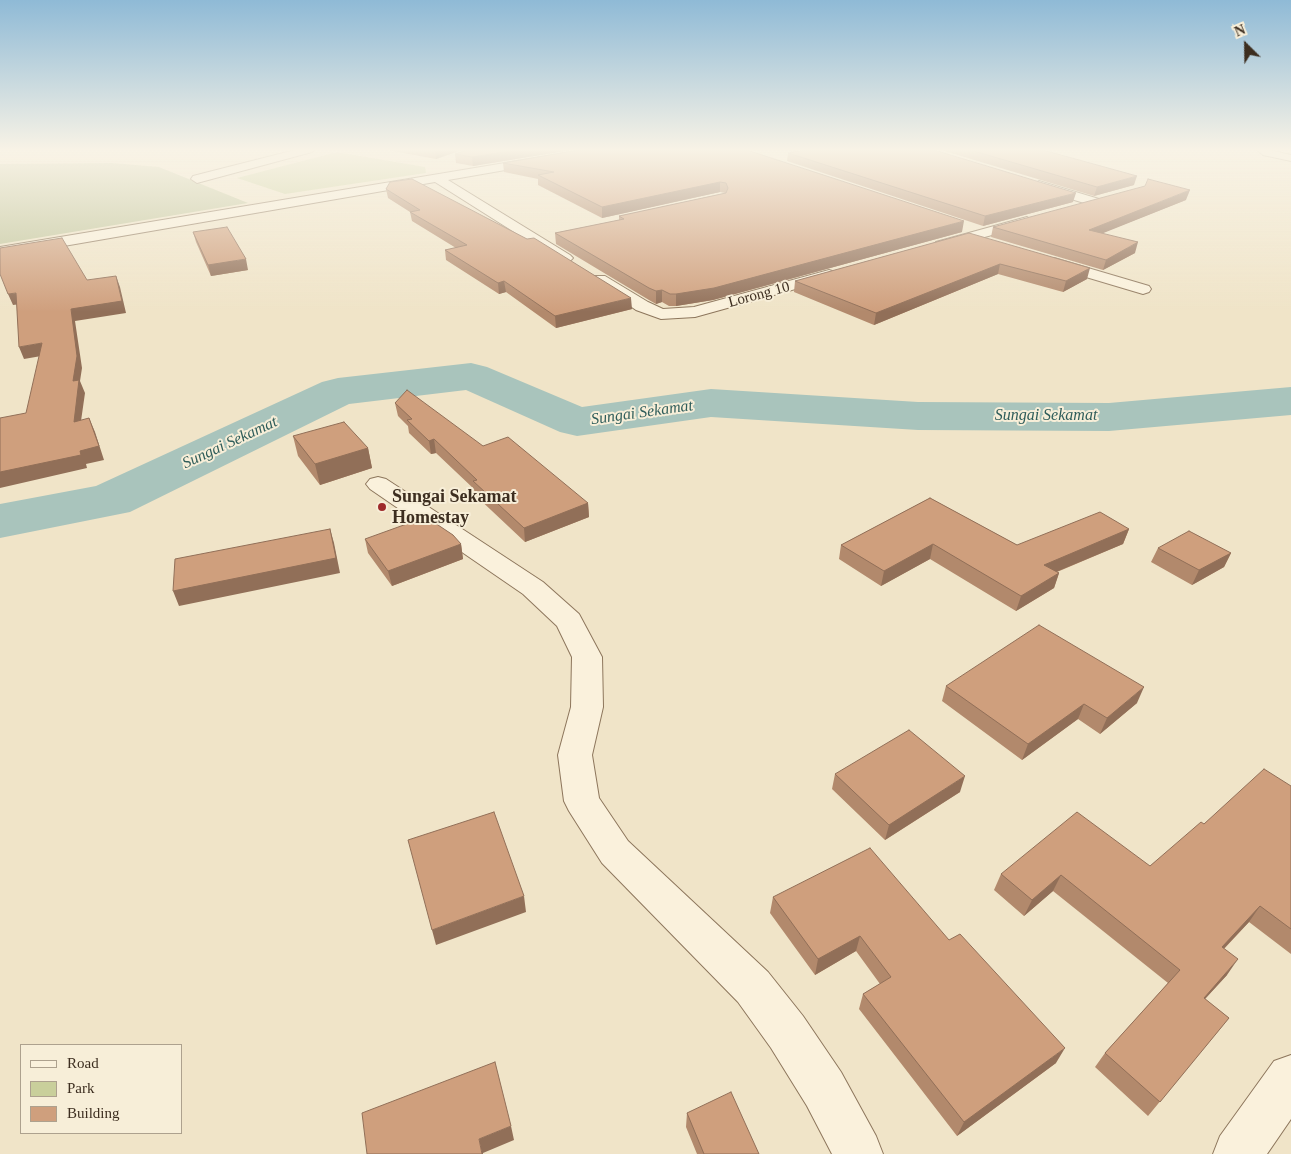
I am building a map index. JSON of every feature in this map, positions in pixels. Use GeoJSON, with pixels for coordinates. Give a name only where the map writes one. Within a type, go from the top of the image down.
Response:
{"type":"FeatureCollection","features":[{"type":"Feature","properties":{"kind":"street"},"geometry":{"type":"LineString","coordinates":[[0,252],[268,204]]}},
{"type":"Feature","properties":{"kind":"street","name":"Lorong 10"},"geometry":{"type":"LineString","coordinates":[[484,204],[536,240],[642,306],[661,314],[695,312],[846,271]]}},
{"type":"Feature","properties":{"kind":"street"},"geometry":{"type":"LineString","coordinates":[[1066,210],[1088,204]]}},
{"type":"Feature","properties":{"kind":"street"},"geometry":{"type":"LineString","coordinates":[[931,247],[972,232],[1038,218]]}},
{"type":"Feature","properties":{"kind":"street"},"geometry":{"type":"LineString","coordinates":[[972,232],[996,245]]}},
{"type":"Feature","properties":{"kind":"street"},"geometry":{"type":"LineString","coordinates":[[536,240],[555,235]]}},
{"type":"Feature","properties":{"kind":"street"},"geometry":{"type":"LineString","coordinates":[[1042,259],[1143,289]]}},
{"type":"Feature","properties":{"kind":"street"},"geometry":{"type":"LineString","coordinates":[[378,484],[533,588],[569,621],[587,656],[587,707],[575,755],[582,801],[615,852],[753,987],[787,1032],[824,1089],[858,1154]]}},
{"type":"Feature","properties":{"kind":"street"},"geometry":{"type":"LineString","coordinates":[[1238,1154],[1291,1078]]}},
{"type":"Feature","properties":{"kind":"green space"},"geometry":{"type":"Polygon","coordinates":[[[0,204],[243,204],[0,244],[0,204]]]}},
{"type":"Feature","properties":{"kind":"building"},"geometry":{"type":"Polygon","coordinates":[[[410,204],[460,204],[527,239],[534,238],[631,298],[555,316],[504,281],[498,283],[445,250],[467,245],[410,212],[420,210],[410,204]]]}},
{"type":"Feature","properties":{"kind":"building"},"geometry":{"type":"Polygon","coordinates":[[[596,204],[617,204],[602,207],[596,204]]]}},
{"type":"Feature","properties":{"kind":"building"},"geometry":{"type":"Polygon","coordinates":[[[676,204],[912,204],[964,221],[714,288],[670,294],[662,290],[656,291],[649,288],[555,233],[624,219],[619,216],[676,204]]]}},
{"type":"Feature","properties":{"kind":"building"},"geometry":{"type":"Polygon","coordinates":[[[947,204],[1033,204],[985,216],[947,204]]]}},
{"type":"Feature","properties":{"kind":"building"},"geometry":{"type":"Polygon","coordinates":[[[1079,204],[1155,204],[1089,230],[1138,242],[1106,260],[993,227],[1079,204]]]}},
{"type":"Feature","properties":{"kind":"building"},"geometry":{"type":"Polygon","coordinates":[[[227,227],[246,259],[208,265],[193,232],[227,227]]]}},
{"type":"Feature","properties":{"kind":"building"},"geometry":{"type":"Polygon","coordinates":[[[969,233],[1090,268],[1066,281],[1000,264],[876,313],[795,281],[969,233]]]}},
{"type":"Feature","properties":{"kind":"building"},"geometry":{"type":"Polygon","coordinates":[[[62,238],[87,280],[116,276],[122,301],[71,309],[77,356],[73,381],[79,380],[74,422],[89,418],[99,446],[80,451],[81,455],[0,472],[0,418],[26,413],[42,343],[19,347],[16,293],[8,294],[0,274],[0,248],[62,238]]]}},
{"type":"Feature","properties":{"kind":"building"},"geometry":{"type":"Polygon","coordinates":[[[407,390],[483,446],[508,437],[588,503],[524,528],[473,481],[477,480],[434,439],[429,441],[407,420],[412,419],[395,403],[407,390]]]}},
{"type":"Feature","properties":{"kind":"building"},"geometry":{"type":"Polygon","coordinates":[[[344,422],[368,448],[315,464],[293,436],[344,422]]]}},
{"type":"Feature","properties":{"kind":"building"},"geometry":{"type":"Polygon","coordinates":[[[930,498],[1017,545],[1100,512],[1129,529],[1044,565],[1059,573],[1021,596],[933,544],[884,571],[841,545],[930,498]]]}},
{"type":"Feature","properties":{"kind":"building"},"geometry":{"type":"Polygon","coordinates":[[[426,517],[453,535],[461,544],[388,571],[365,539],[426,517]]]}},
{"type":"Feature","properties":{"kind":"building"},"geometry":{"type":"Polygon","coordinates":[[[330,529],[336,558],[173,591],[175,559],[330,529]]]}},
{"type":"Feature","properties":{"kind":"building"},"geometry":{"type":"Polygon","coordinates":[[[1189,531],[1231,553],[1199,570],[1158,548],[1189,531]]]}},
{"type":"Feature","properties":{"kind":"building"},"geometry":{"type":"Polygon","coordinates":[[[1039,625],[1144,687],[1107,718],[1084,704],[1028,744],[946,686],[1039,625]]]}},
{"type":"Feature","properties":{"kind":"building"},"geometry":{"type":"Polygon","coordinates":[[[909,730],[965,776],[889,825],[835,774],[909,730]]]}},
{"type":"Feature","properties":{"kind":"building"},"geometry":{"type":"Polygon","coordinates":[[[1264,769],[1291,786],[1291,929],[1260,906],[1222,947],[1238,959],[1204,998],[1229,1018],[1160,1102],[1105,1053],[1180,970],[1061,875],[1032,900],[1001,874],[1077,812],[1150,866],[1201,822],[1204,824],[1264,769]]]}},
{"type":"Feature","properties":{"kind":"building"},"geometry":{"type":"Polygon","coordinates":[[[494,812],[524,896],[432,930],[408,840],[494,812]]]}},
{"type":"Feature","properties":{"kind":"building"},"geometry":{"type":"Polygon","coordinates":[[[870,848],[949,940],[960,934],[1065,1048],[964,1122],[863,994],[891,977],[860,936],[818,959],[773,897],[870,848]]]}},
{"type":"Feature","properties":{"kind":"building"},"geometry":{"type":"Polygon","coordinates":[[[495,1062],[511,1126],[479,1139],[482,1154],[367,1154],[362,1113],[495,1062]]]}},
{"type":"Feature","properties":{"kind":"building"},"geometry":{"type":"Polygon","coordinates":[[[731,1092],[759,1154],[704,1154],[687,1113],[731,1092]]]}},
{"type":"Feature","properties":{"kind":"waterway","name":"Sungai Sekamat"},"geometry":{"type":"LineString","coordinates":[[0,521],[111,500],[338,392],[471,376],[577,422],[711,403],[918,416],[1109,417],[1291,401]]}},
{"type":"Feature","properties":{"kind":"place","name":"Sungai Sekamat Homestay"},"geometry":{"type":"Point","coordinates":[382,507]}}]}
